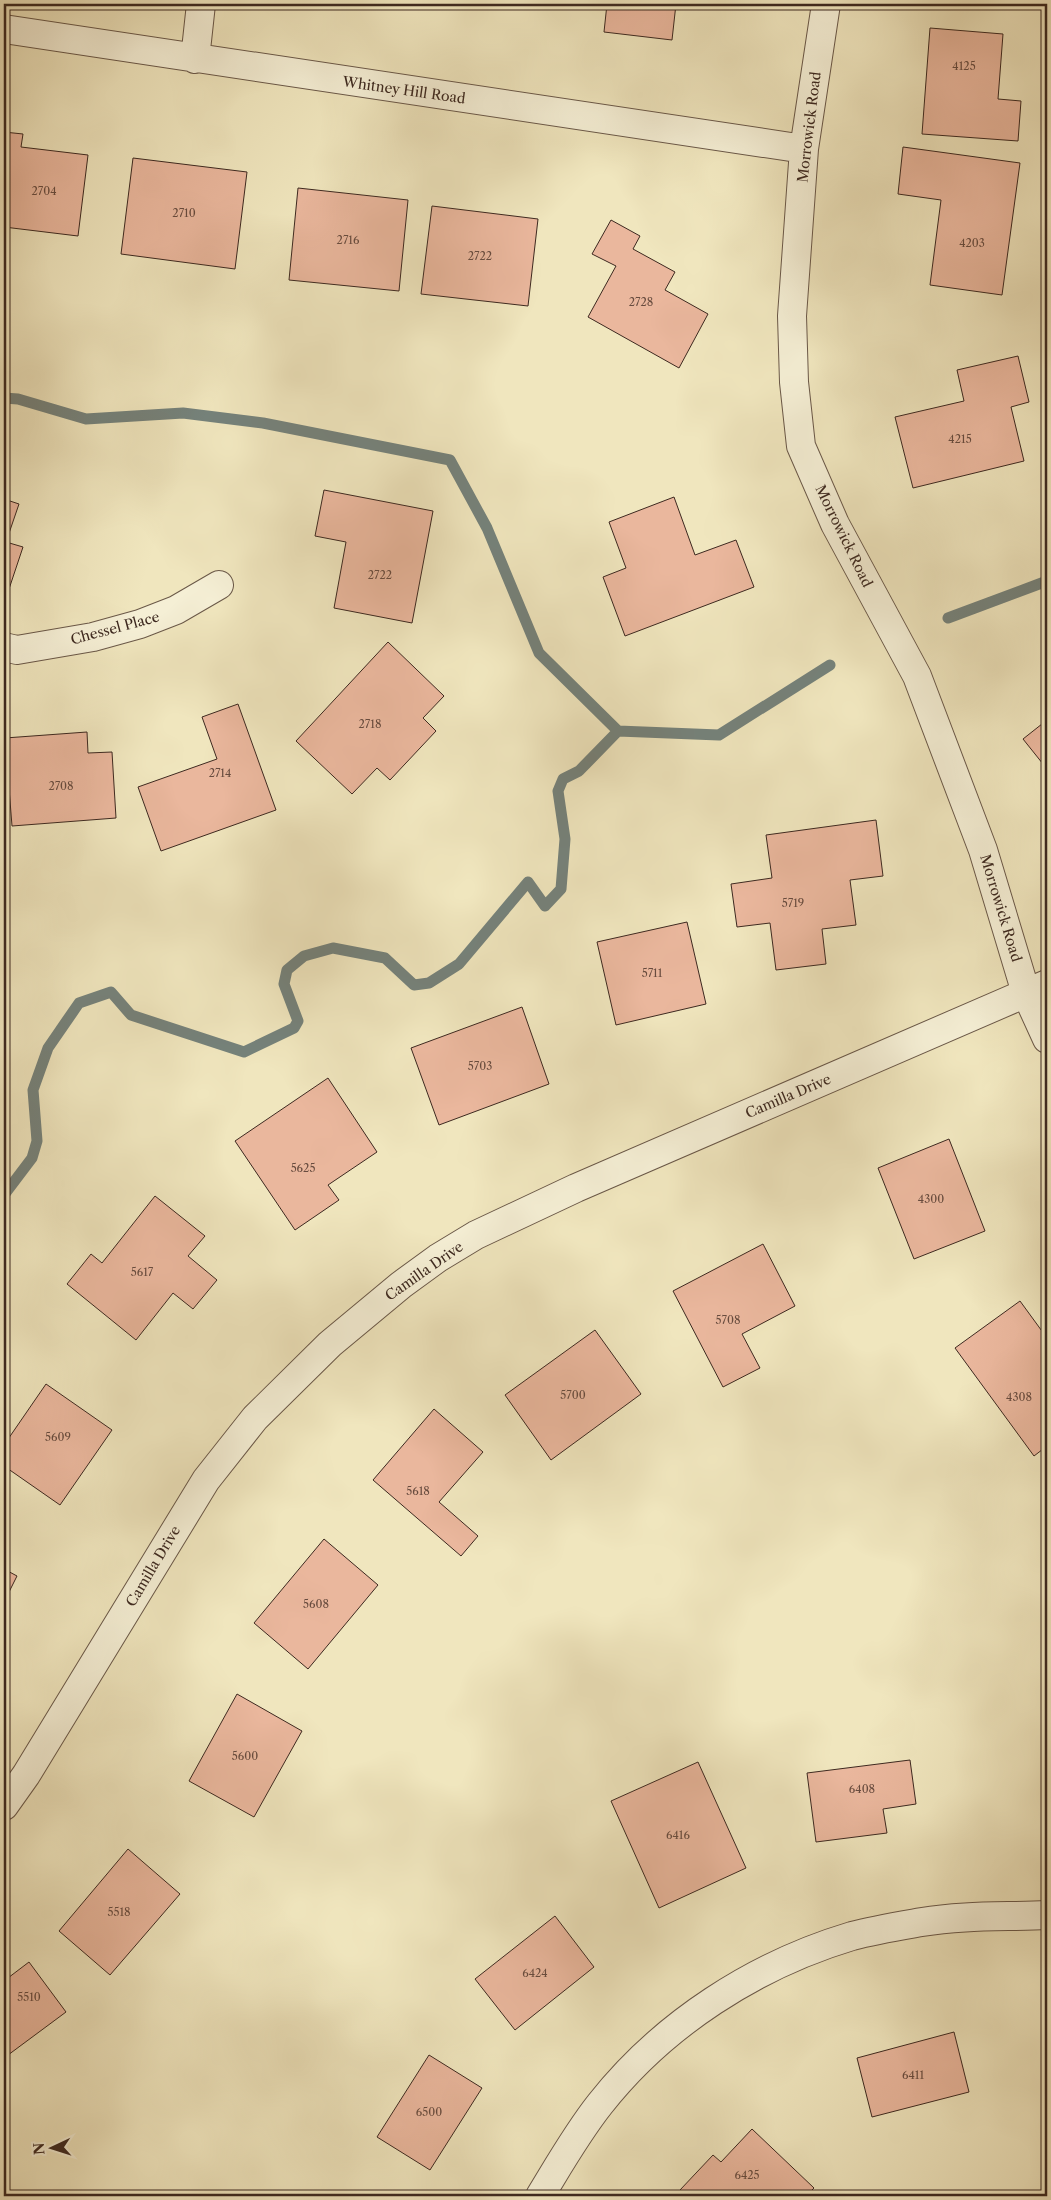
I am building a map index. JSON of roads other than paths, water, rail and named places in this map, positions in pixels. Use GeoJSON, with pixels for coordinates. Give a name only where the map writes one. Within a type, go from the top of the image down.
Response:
{"type":"FeatureCollection","features":[{"type":"Feature","properties":{"kind":"street"},"geometry":{"type":"LineString","coordinates":[[195,59],[201,4]]}},
{"type":"Feature","properties":{"kind":"street","name":"Morrowick Road"},"geometry":{"type":"LineString","coordinates":[[826,4],[804,149],[792,316],[794,382],[801,446],[836,524],[917,676],[1037,989],[1047,1039]]}},
{"type":"Feature","properties":{"kind":"street","name":"Whitney Hill Road"},"geometry":{"type":"LineString","coordinates":[[4,29],[804,149]]}},
{"type":"Feature","properties":{"kind":"street","name":"Chessel Place"},"geometry":{"type":"LineString","coordinates":[[4,648],[17,650],[93,637],[140,624],[176,610],[219,585]]}},
{"type":"Feature","properties":{"kind":"street","name":"Camilla Drive"},"geometry":{"type":"LineString","coordinates":[[4,1806],[26,1775],[206,1480],[256,1418],[330,1344],[401,1285],[438,1258],[476,1235],[576,1188],[1037,989]]}},
{"type":"Feature","properties":{"kind":"street"},"geometry":{"type":"LineString","coordinates":[[540,2196],[601,2102],[652,2048],[681,2024],[743,1982],[783,1961],[852,1936],[924,1922],[1047,1916]]}},
{"type":"Feature","properties":{"kind":"waterway"},"geometry":{"type":"LineString","coordinates":[[4,398],[18,399],[86,419],[183,413],[263,423],[450,460],[487,528],[539,653],[618,731],[719,735],[830,665]]}},
{"type":"Feature","properties":{"kind":"waterway"},"geometry":{"type":"LineString","coordinates":[[948,618],[1047,581]]}},
{"type":"Feature","properties":{"kind":"waterway"},"geometry":{"type":"LineString","coordinates":[[4,1195],[32,1158],[37,1141],[33,1090],[48,1048],[79,1003],[111,992],[131,1015],[244,1052],[294,1028],[298,1021],[284,984],[287,970],[304,956],[333,948],[385,958],[414,985],[429,983],[459,964],[528,882],[545,906],[561,889],[565,839],[558,791],[563,779],[579,771],[618,731]]}}]}
